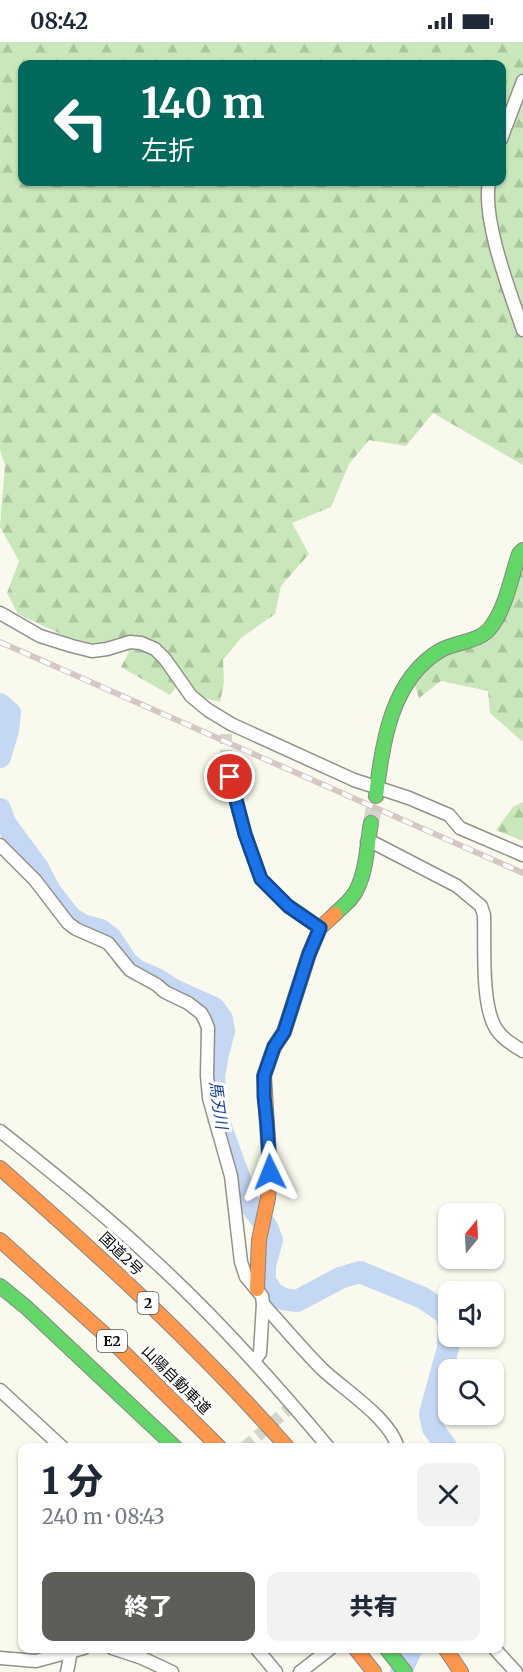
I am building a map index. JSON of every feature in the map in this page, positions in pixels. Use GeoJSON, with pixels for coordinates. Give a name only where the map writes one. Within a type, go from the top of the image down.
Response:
{"type":"FeatureCollection","features":[{"type":"Feature","properties":{"kind":"main road"},"geometry":{"type":"LineString","coordinates":[[376,792],[388,722],[400,694],[428,659],[443,649],[478,637],[490,629],[502,604],[519,554],[523,550]]}},
{"type":"Feature","properties":{"kind":"main road"},"geometry":{"type":"LineString","coordinates":[[257,1289],[259,1240],[268,1198],[270,1172],[264,1076],[274,1047],[284,1032],[309,954],[320,928],[349,901],[357,890],[362,876],[371,823]]}},
{"type":"Feature","properties":{"kind":"main road","name":"国道2号"},"geometry":{"type":"LineString","coordinates":[[0,1167],[116,1271],[243,1396],[284,1443]]}},
{"type":"Feature","properties":{"kind":"main road","name":"山陽自動車道"},"geometry":{"type":"LineString","coordinates":[[0,1240],[44,1277],[153,1379],[215,1443]]}},
{"type":"Feature","properties":{"kind":"main road","name":"E2"},"geometry":{"type":"LineString","coordinates":[[0,1286],[51,1330],[171,1443]]}},
{"type":"Feature","properties":{"kind":"main road"},"geometry":{"type":"LineString","coordinates":[[359,1653],[374,1672]]}},
{"type":"Feature","properties":{"kind":"main road"},"geometry":{"type":"LineString","coordinates":[[390,1653],[405,1672]]}},
{"type":"Feature","properties":{"kind":"main road"},"geometry":{"type":"LineString","coordinates":[[448,1653],[461,1672]]}},
{"type":"Feature","properties":{"kind":"street"},"geometry":{"type":"LineString","coordinates":[[506,126],[523,81]]}},
{"type":"Feature","properties":{"kind":"street"},"geometry":{"type":"LineString","coordinates":[[489,186],[489,211],[499,257],[523,330]]}},
{"type":"Feature","properties":{"kind":"street"},"geometry":{"type":"LineString","coordinates":[[0,613],[40,636],[92,651],[107,650],[130,642],[155,649],[165,659],[191,696],[229,729],[354,780],[376,792],[409,798],[449,815],[460,828],[523,855]]}},
{"type":"Feature","properties":{"kind":"street"},"geometry":{"type":"LineString","coordinates":[[226,762],[245,834],[261,879],[288,906],[320,928]]}},
{"type":"Feature","properties":{"kind":"street"},"geometry":{"type":"LineString","coordinates":[[367,842],[374,843],[457,886],[481,906],[484,915],[488,1004],[495,1027],[505,1039],[523,1051]]}},
{"type":"Feature","properties":{"kind":"street"},"geometry":{"type":"LineString","coordinates":[[0,845],[35,880],[76,929],[108,943],[130,970],[165,992],[188,1003],[201,1012],[206,1020],[209,1098],[231,1176],[241,1262],[246,1277],[262,1296],[260,1353],[254,1361]]}},
{"type":"Feature","properties":{"kind":"street"},"geometry":{"type":"LineString","coordinates":[[0,1131],[152,1258],[254,1361],[325,1443]]}},
{"type":"Feature","properties":{"kind":"street"},"geometry":{"type":"LineString","coordinates":[[263,1304],[323,1369],[366,1405],[396,1438],[397,1443]]}},
{"type":"Feature","properties":{"kind":"street"},"geometry":{"type":"LineString","coordinates":[[0,1390],[58,1443]]}},
{"type":"Feature","properties":{"kind":"street"},"geometry":{"type":"LineString","coordinates":[[0,1658],[36,1661],[64,1653]]}},
{"type":"Feature","properties":{"kind":"street"},"geometry":{"type":"LineString","coordinates":[[67,1672],[71,1653]]}},
{"type":"Feature","properties":{"kind":"street"},"geometry":{"type":"LineString","coordinates":[[127,1653],[171,1672]]}},
{"type":"Feature","properties":{"kind":"street"},"geometry":{"type":"LineString","coordinates":[[260,1653],[276,1672]]}},
{"type":"Feature","properties":{"kind":"street"},"geometry":{"type":"LineString","coordinates":[[300,1672],[325,1653]]}},
{"type":"Feature","properties":{"kind":"street"},"geometry":{"type":"LineString","coordinates":[[499,1653],[516,1672]]}},
{"type":"Feature","properties":{"kind":"green space"},"geometry":{"type":"Polygon","coordinates":[[[0,42],[523,42],[523,465],[433,413],[406,446],[369,440],[349,464],[331,507],[292,523],[309,554],[281,586],[275,614],[241,638],[223,660],[224,682],[220,702],[200,697],[183,678],[170,695],[121,667],[129,652],[119,637],[98,645],[65,636],[18,614],[7,593],[19,561],[0,527],[5,465],[0,450],[0,42]]]}},
{"type":"Feature","properties":{"kind":"green space"},"geometry":{"type":"Polygon","coordinates":[[[523,561],[523,742],[490,713],[488,691],[441,681],[419,698],[414,683],[439,656],[491,635],[523,561]]]}},
{"type":"Feature","properties":{"kind":"green space"},"geometry":{"type":"Polygon","coordinates":[[[523,802],[523,841],[496,830],[513,807],[523,802]]]}},
{"type":"Feature","properties":{"kind":"waterway","name":"馬刃川"},"geometry":{"type":"LineString","coordinates":[[0,704],[10,713],[8,730],[0,757]]}},
{"type":"Feature","properties":{"kind":"waterway","name":"馬刃川"},"geometry":{"type":"LineString","coordinates":[[0,809],[5,823],[38,868],[50,891],[71,918],[83,925],[101,930],[111,938],[127,962],[136,970],[214,1008],[222,1019],[224,1032],[214,1076],[218,1119],[241,1182],[243,1195],[267,1227],[272,1240],[265,1266],[265,1280],[272,1292],[283,1299],[297,1301],[340,1278],[360,1272],[423,1298],[438,1308]]}},
{"type":"Feature","properties":{"kind":"waterway","name":"馬刃川"},"geometry":{"type":"LineString","coordinates":[[444,1443],[433,1428],[430,1414],[448,1347]]}},
{"type":"Feature","properties":{"kind":"waterway","name":"馬刃川"},"geometry":{"type":"LineString","coordinates":[[401,1672],[410,1653]]}},
{"type":"Feature","properties":{"kind":"tunnel"},"geometry":{"type":"LineString","coordinates":[[226,734],[226,762]]}},
{"type":"Feature","properties":{"kind":"tunnel"},"geometry":{"type":"LineString","coordinates":[[371,823],[376,796]]}},
{"type":"Feature","properties":{"kind":"tunnel"},"geometry":{"type":"LineString","coordinates":[[250,1443],[293,1405]]}},
{"type":"Feature","properties":{"kind":"railway"},"geometry":{"type":"LineString","coordinates":[[0,642],[523,873]]}},
{"type":"Feature","properties":{"kind":"traffic: fast"},"geometry":{"type":"LineString","coordinates":[[376,796],[386,735],[400,695],[424,662],[447,647],[480,636],[491,627],[501,611],[519,554],[523,550]]}},
{"type":"Feature","properties":{"kind":"traffic: fast"},"geometry":{"type":"LineString","coordinates":[[335,914],[353,896],[360,881],[365,865],[371,823]]}},
{"type":"Feature","properties":{"kind":"traffic: fast"},"geometry":{"type":"LineString","coordinates":[[0,1286],[26,1307],[171,1443]]}},
{"type":"Feature","properties":{"kind":"traffic: fast"},"geometry":{"type":"LineString","coordinates":[[390,1653],[405,1672]]}},
{"type":"Feature","properties":{"kind":"traffic: slow"},"geometry":{"type":"LineString","coordinates":[[257,1289],[259,1240],[268,1198],[270,1172],[264,1076],[274,1047],[284,1032],[309,954],[320,928],[335,914]]}},
{"type":"Feature","properties":{"kind":"traffic: slow"},"geometry":{"type":"LineString","coordinates":[[0,1168],[148,1303],[220,1374],[283,1443]]}},
{"type":"Feature","properties":{"kind":"traffic: slow"},"geometry":{"type":"LineString","coordinates":[[0,1240],[112,1341],[215,1443]]}},
{"type":"Feature","properties":{"kind":"traffic: slow"},"geometry":{"type":"LineString","coordinates":[[359,1653],[374,1672]]}},
{"type":"Feature","properties":{"kind":"traffic: slow"},"geometry":{"type":"LineString","coordinates":[[448,1653],[461,1672]]}},
{"type":"Feature","properties":{"kind":"route"},"geometry":{"type":"LineString","coordinates":[[230,777],[245,834],[261,879],[288,906],[320,928],[309,954],[284,1032],[274,1047],[264,1076],[270,1172]]}}]}
